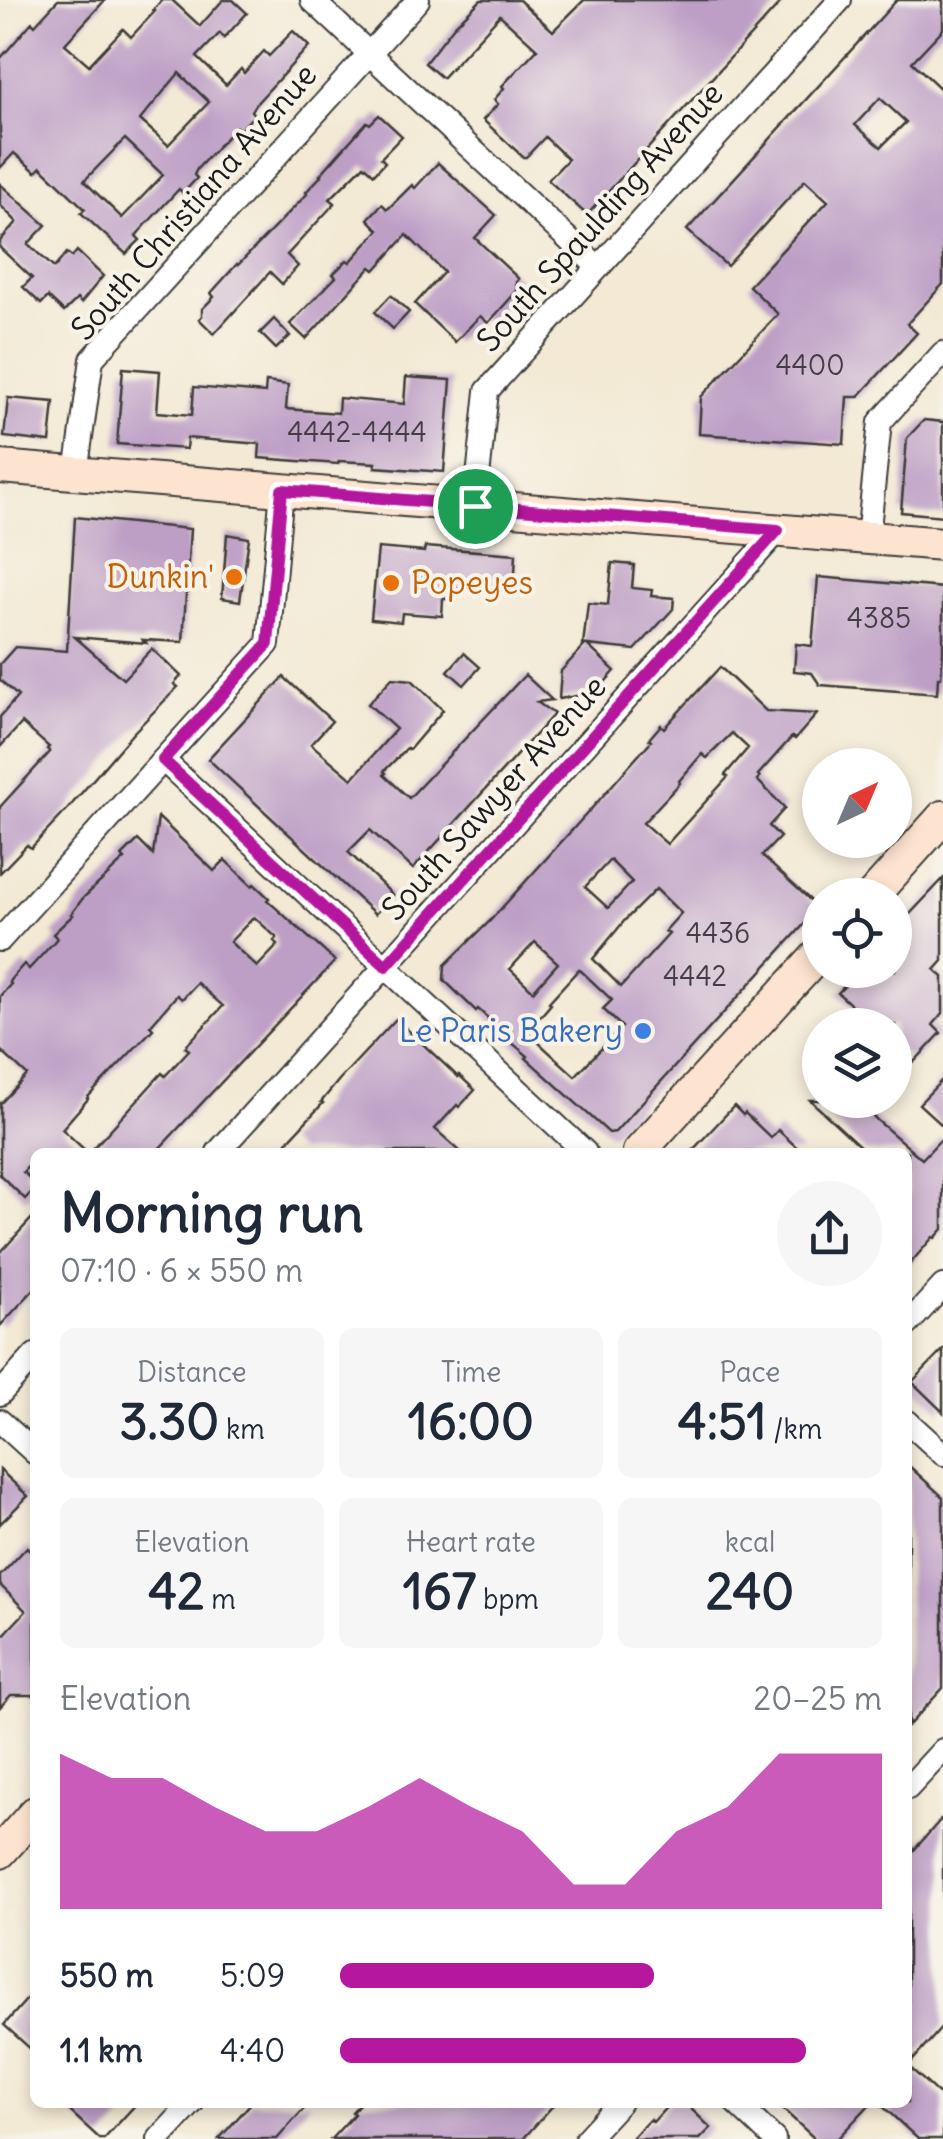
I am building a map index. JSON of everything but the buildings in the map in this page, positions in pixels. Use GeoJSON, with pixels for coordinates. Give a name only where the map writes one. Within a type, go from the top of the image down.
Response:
{"type":"FeatureCollection","features":[{"type":"Feature","properties":{"kind":"main road"},"geometry":{"type":"LineString","coordinates":[[0,467],[943,544]]}},
{"type":"Feature","properties":{"kind":"main road"},"geometry":{"type":"LineString","coordinates":[[887,878],[943,817]]}},
{"type":"Feature","properties":{"kind":"main road"},"geometry":{"type":"LineString","coordinates":[[643,1148],[802,973]]}},
{"type":"Feature","properties":{"kind":"main road"},"geometry":{"type":"LineString","coordinates":[[0,1852],[30,1819]]}},
{"type":"Feature","properties":{"kind":"street"},"geometry":{"type":"LineString","coordinates":[[312,0],[598,267]]}},
{"type":"Feature","properties":{"kind":"street","name":"South Christiana Avenue"},"geometry":{"type":"LineString","coordinates":[[76,473],[92,358],[418,0]]}},
{"type":"Feature","properties":{"kind":"street","name":"South Spaulding Avenue"},"geometry":{"type":"LineString","coordinates":[[475,506],[486,391],[840,0]]}},
{"type":"Feature","properties":{"kind":"street"},"geometry":{"type":"LineString","coordinates":[[868,538],[880,422],[943,353]]}},
{"type":"Feature","properties":{"kind":"street"},"geometry":{"type":"LineString","coordinates":[[0,940],[268,644],[282,490]]}},
{"type":"Feature","properties":{"kind":"street","name":"South Sawyer Avenue"},"geometry":{"type":"LineString","coordinates":[[222,1148],[778,530]]}},
{"type":"Feature","properties":{"kind":"street"},"geometry":{"type":"LineString","coordinates":[[163,760],[581,1148]]}},
{"type":"Feature","properties":{"kind":"street"},"geometry":{"type":"LineString","coordinates":[[912,1320],[943,1286]]}},
{"type":"Feature","properties":{"kind":"street"},"geometry":{"type":"LineString","coordinates":[[0,1394],[30,1361]]}},
{"type":"Feature","properties":{"kind":"street"},"geometry":{"type":"LineString","coordinates":[[0,1421],[30,1448]]}},
{"type":"Feature","properties":{"kind":"street"},"geometry":{"type":"LineString","coordinates":[[912,1426],[943,1454]]}},
{"type":"Feature","properties":{"kind":"street"},"geometry":{"type":"LineString","coordinates":[[912,1784],[943,1750]]}},
{"type":"Feature","properties":{"kind":"street"},"geometry":{"type":"LineString","coordinates":[[159,2139],[187,2108]]}},
{"type":"Feature","properties":{"kind":"street"},"geometry":{"type":"LineString","coordinates":[[586,2139],[614,2108]]}},
{"type":"Feature","properties":{"kind":"street"},"geometry":{"type":"LineString","coordinates":[[741,2108],[774,2139]]}},
{"type":"Feature","properties":{"kind":"place","name":"Dunkin'"},"geometry":{"type":"Point","coordinates":[234,577]}},
{"type":"Feature","properties":{"kind":"place","name":"Popeyes"},"geometry":{"type":"Point","coordinates":[391,583]}},
{"type":"Feature","properties":{"kind":"place","name":"Le Paris Bakery"},"geometry":{"type":"Point","coordinates":[643,1031]}},
{"type":"Feature","properties":{"kind":"route"},"geometry":{"type":"LineString","coordinates":[[282,490],[475,506],[778,530],[386,966],[163,760],[268,644],[282,490]]}}]}
